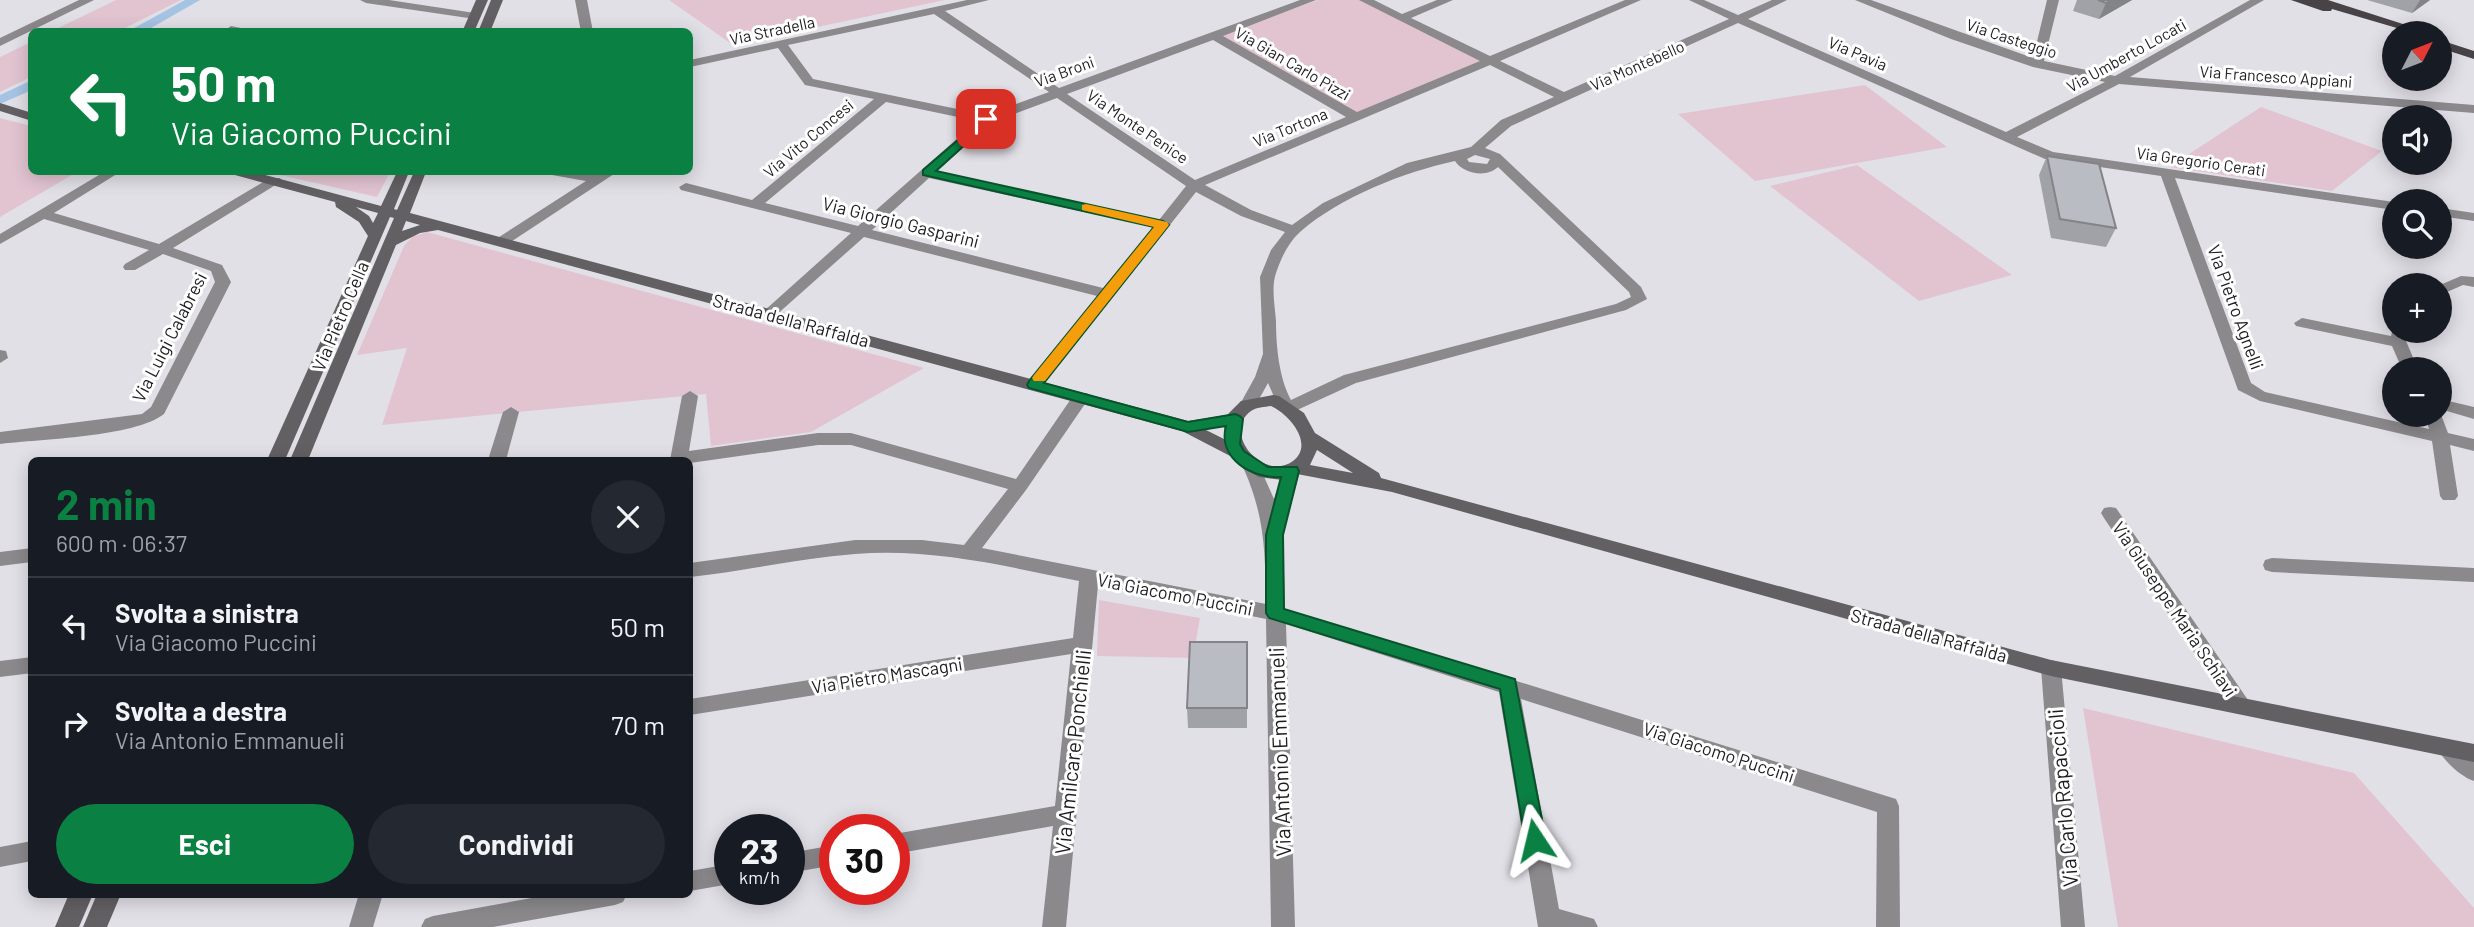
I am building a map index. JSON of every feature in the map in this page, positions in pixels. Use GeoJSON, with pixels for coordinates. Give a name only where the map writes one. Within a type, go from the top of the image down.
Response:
{"type":"FeatureCollection","features":[{"type":"Feature","properties":{"kind":"main road"},"geometry":{"type":"LineString","coordinates":[[2297,0],[2382,26]]}},
{"type":"Feature","properties":{"kind":"main road"},"geometry":{"type":"LineString","coordinates":[[2316,0],[2385,21]]}},
{"type":"Feature","properties":{"kind":"main road"},"geometry":{"type":"LineString","coordinates":[[2452,42],[2474,48]]}},
{"type":"Feature","properties":{"kind":"main road"},"geometry":{"type":"LineString","coordinates":[[2452,48],[2474,55]]}},
{"type":"Feature","properties":{"kind":"street"},"geometry":{"type":"LineString","coordinates":[[31,28],[88,0]]}},
{"type":"Feature","properties":{"kind":"street"},"geometry":{"type":"LineString","coordinates":[[366,0],[475,16]]}},
{"type":"Feature","properties":{"kind":"street"},"geometry":{"type":"LineString","coordinates":[[470,28],[482,0]]}},
{"type":"Feature","properties":{"kind":"street"},"geometry":{"type":"LineString","coordinates":[[486,28],[497,0]]}},
{"type":"Feature","properties":{"kind":"street"},"geometry":{"type":"LineString","coordinates":[[581,0],[586,28]]}},
{"type":"Feature","properties":{"kind":"street","name":"Via Stradella"},"geometry":{"type":"LineString","coordinates":[[693,62],[983,0]]}},
{"type":"Feature","properties":{"kind":"street","name":"Via Broni"},"geometry":{"type":"LineString","coordinates":[[769,314],[986,119],[1310,0]]}},
{"type":"Feature","properties":{"kind":"street"},"geometry":{"type":"LineString","coordinates":[[1365,0],[1564,97]]}},
{"type":"Feature","properties":{"kind":"street"},"geometry":{"type":"LineString","coordinates":[[1402,18],[1447,0]]}},
{"type":"Feature","properties":{"kind":"street","name":"Via Tortona"},"geometry":{"type":"LineString","coordinates":[[1034,385],[1194,186],[1635,0]]}},
{"type":"Feature","properties":{"kind":"street","name":"Via Pavia"},"geometry":{"type":"LineString","coordinates":[[1695,0],[2008,136]]}},
{"type":"Feature","properties":{"kind":"street","name":"Via Montebello"},"geometry":{"type":"LineString","coordinates":[[1464,161],[1497,134],[1506,123],[1781,0]]}},
{"type":"Feature","properties":{"kind":"street","name":"Via Casteggio"},"geometry":{"type":"LineString","coordinates":[[1861,0],[1972,43],[2038,64],[2070,74],[2117,80]]}},
{"type":"Feature","properties":{"kind":"street"},"geometry":{"type":"LineString","coordinates":[[2038,64],[2053,0]]}},
{"type":"Feature","properties":{"kind":"street","name":"Via Umberto Locati"},"geometry":{"type":"LineString","coordinates":[[2008,136],[2117,80],[2258,0]]}},
{"type":"Feature","properties":{"kind":"street","name":"Via Monte Penice"},"geometry":{"type":"LineString","coordinates":[[937,10],[1194,186],[1246,213],[1294,230]]}},
{"type":"Feature","properties":{"kind":"street"},"geometry":{"type":"LineString","coordinates":[[0,43],[28,29]]}},
{"type":"Feature","properties":{"kind":"street","name":"Via Gian Carlo Pizzi"},"geometry":{"type":"LineString","coordinates":[[1213,35],[1358,118]]}},
{"type":"Feature","properties":{"kind":"street"},"geometry":{"type":"LineString","coordinates":[[781,44],[808,82],[986,119]]}},
{"type":"Feature","properties":{"kind":"street","name":"Via Francesco Appiani"},"geometry":{"type":"LineString","coordinates":[[2117,80],[2474,109]]}},
{"type":"Feature","properties":{"kind":"street","name":"Via Vito Concesi"},"geometry":{"type":"LineString","coordinates":[[754,205],[883,97]]}},
{"type":"Feature","properties":{"kind":"street"},"geometry":{"type":"LineString","coordinates":[[0,107],[28,116]]}},
{"type":"Feature","properties":{"kind":"street"},"geometry":{"type":"LineString","coordinates":[[1493,162],[1497,134]]}},
{"type":"Feature","properties":{"kind":"street","name":"Via Gregorio Cerati"},"geometry":{"type":"LineString","coordinates":[[2008,136],[2050,156],[2382,204]]}},
{"type":"Feature","properties":{"kind":"street"},"geometry":{"type":"LineString","coordinates":[[1475,151],[1493,162],[1516,179],[1636,290],[1639,299],[1622,307],[1350,379],[1287,406],[1276,390],[1269,355],[1267,277],[1278,250],[1294,230],[1338,201],[1412,166],[1429,161],[1493,162]]}},
{"type":"Feature","properties":{"kind":"street"},"geometry":{"type":"LineString","coordinates":[[927,173],[1163,225]]}},
{"type":"Feature","properties":{"kind":"street"},"geometry":{"type":"LineString","coordinates":[[0,240],[108,175]]}},
{"type":"Feature","properties":{"kind":"street"},"geometry":{"type":"LineString","coordinates":[[253,175],[322,194],[364,219],[381,240],[441,225]]}},
{"type":"Feature","properties":{"kind":"street","name":"Via Pietro Cella"},"geometry":{"type":"LineString","coordinates":[[394,213],[403,175]]}},
{"type":"Feature","properties":{"kind":"street","name":"Via Pietro Cella"},"geometry":{"type":"LineString","coordinates":[[277,457],[394,213],[418,175]]}},
{"type":"Feature","properties":{"kind":"street"},"geometry":{"type":"LineString","coordinates":[[573,175],[595,179]]}},
{"type":"Feature","properties":{"kind":"street"},"geometry":{"type":"LineString","coordinates":[[501,242],[604,175]]}},
{"type":"Feature","properties":{"kind":"street","name":"Via Pietro Agnelli"},"geometry":{"type":"LineString","coordinates":[[2167,175],[2244,386],[2260,396],[2474,445]]}},
{"type":"Feature","properties":{"kind":"street"},"geometry":{"type":"LineString","coordinates":[[130,267],[275,181]]}},
{"type":"Feature","properties":{"kind":"street","name":"Via Giorgio Gasparini"},"geometry":{"type":"LineString","coordinates":[[686,187],[1108,294]]}},
{"type":"Feature","properties":{"kind":"street","name":"Strada della Raffalda"},"geometry":{"type":"LineString","coordinates":[[322,194],[1188,427],[1267,472],[1293,470],[1392,486],[2051,668],[2474,753]]}},
{"type":"Feature","properties":{"kind":"street","name":"Via Luigi Calabresi"},"geometry":{"type":"LineString","coordinates":[[0,438],[131,423],[148,418],[158,410],[223,282],[218,268],[211,264],[163,247],[41,214]]}},
{"type":"Feature","properties":{"kind":"street"},"geometry":{"type":"LineString","coordinates":[[2452,214],[2474,217]]}},
{"type":"Feature","properties":{"kind":"street","name":"Via Pietro Cella"},"geometry":{"type":"LineString","coordinates":[[300,457],[381,240]]}},
{"type":"Feature","properties":{"kind":"street"},"geometry":{"type":"LineString","coordinates":[[2452,285],[2461,281],[2474,282]]}},
{"type":"Feature","properties":{"kind":"street"},"geometry":{"type":"LineString","coordinates":[[2302,323],[2382,334]]}},
{"type":"Feature","properties":{"kind":"street"},"geometry":{"type":"LineString","coordinates":[[1245,460],[1232,444],[1231,434],[1263,377],[1269,355]]}},
{"type":"Feature","properties":{"kind":"street"},"geometry":{"type":"LineString","coordinates":[[1293,470],[1304,460],[1308,450],[1305,429],[1320,393]]}},
{"type":"Feature","properties":{"kind":"street"},"geometry":{"type":"LineString","coordinates":[[680,457],[690,396]]}},
{"type":"Feature","properties":{"kind":"street"},"geometry":{"type":"LineString","coordinates":[[969,552],[1020,485],[1080,397]]}},
{"type":"Feature","properties":{"kind":"street","name":"Strada della Raffalda"},"geometry":{"type":"LineString","coordinates":[[1188,427],[1241,413],[1262,401],[1287,406],[1305,429],[1359,471],[1392,486]]}},
{"type":"Feature","properties":{"kind":"street"},"geometry":{"type":"LineString","coordinates":[[2452,407],[2474,413]]}},
{"type":"Feature","properties":{"kind":"street"},"geometry":{"type":"LineString","coordinates":[[498,457],[511,412]]}},
{"type":"Feature","properties":{"kind":"street"},"geometry":{"type":"LineString","coordinates":[[2437,427],[2449,496]]}},
{"type":"Feature","properties":{"kind":"street"},"geometry":{"type":"LineString","coordinates":[[693,457],[818,439],[851,439],[1020,485]]}},
{"type":"Feature","properties":{"kind":"street","name":"Via Antonio Emmanueli"},"geometry":{"type":"LineString","coordinates":[[1245,460],[1264,494],[1274,535],[1283,927]]}},
{"type":"Feature","properties":{"kind":"street","name":"Via Antonio Emmanueli"},"geometry":{"type":"LineString","coordinates":[[1274,535],[1293,470]]}},
{"type":"Feature","properties":{"kind":"street","name":"Via Giuseppe Maria Schiavi"},"geometry":{"type":"LineString","coordinates":[[2110,513],[2241,706]]}},
{"type":"Feature","properties":{"kind":"street","name":"Via Giacomo Puccini"},"geometry":{"type":"LineString","coordinates":[[693,570],[855,547],[922,547],[969,552],[1275,613],[1888,806],[1888,927]]}},
{"type":"Feature","properties":{"kind":"street"},"geometry":{"type":"LineString","coordinates":[[0,559],[28,556]]}},
{"type":"Feature","properties":{"kind":"street"},"geometry":{"type":"LineString","coordinates":[[2272,565],[2474,575]]}},
{"type":"Feature","properties":{"kind":"street","name":"Via Amilcare Ponchielli"},"geometry":{"type":"LineString","coordinates":[[1054,927],[1089,577]]}},
{"type":"Feature","properties":{"kind":"street","name":"Via Pietro Mascagni"},"geometry":{"type":"LineString","coordinates":[[693,707],[1084,644]]}},
{"type":"Feature","properties":{"kind":"street"},"geometry":{"type":"LineString","coordinates":[[0,669],[28,666]]}},
{"type":"Feature","properties":{"kind":"street","name":"Via Carlo Rapaccioli"},"geometry":{"type":"LineString","coordinates":[[2051,668],[2073,927]]}},
{"type":"Feature","properties":{"kind":"street"},"geometry":{"type":"LineString","coordinates":[[1508,685],[1550,922],[1586,927]]}},
{"type":"Feature","properties":{"kind":"street"},"geometry":{"type":"LineString","coordinates":[[2448,748],[2474,772]]}},
{"type":"Feature","properties":{"kind":"street"},"geometry":{"type":"LineString","coordinates":[[910,841],[1065,814]]}},
{"type":"Feature","properties":{"kind":"street"},"geometry":{"type":"LineString","coordinates":[[0,857],[28,852]]}},
{"type":"Feature","properties":{"kind":"street"},"geometry":{"type":"LineString","coordinates":[[693,880],[714,877]]}},
{"type":"Feature","properties":{"kind":"street"},"geometry":{"type":"LineString","coordinates":[[67,927],[79,898]]}},
{"type":"Feature","properties":{"kind":"street"},"geometry":{"type":"LineString","coordinates":[[94,927],[107,898]]}},
{"type":"Feature","properties":{"kind":"street"},"geometry":{"type":"LineString","coordinates":[[361,927],[370,898]]}},
{"type":"Feature","properties":{"kind":"street"},"geometry":{"type":"LineString","coordinates":[[433,927],[593,898]]}},
{"type":"Feature","properties":{"kind":"shaded area"},"geometry":{"type":"Polygon","coordinates":[[[116,0],[181,0],[125,28],[58,28],[116,0]]]}},
{"type":"Feature","properties":{"kind":"shaded area"},"geometry":{"type":"Polygon","coordinates":[[[669,0],[945,0],[733,45],[669,0]]]}},
{"type":"Feature","properties":{"kind":"shaded area"},"geometry":{"type":"Polygon","coordinates":[[[1318,0],[1360,0],[1484,61],[1360,114],[1221,35],[1318,0]]]}},
{"type":"Feature","properties":{"kind":"shaded area"},"geometry":{"type":"Polygon","coordinates":[[[28,43],[28,78],[0,92],[0,57],[28,43]]]}},
{"type":"Feature","properties":{"kind":"shaded area"},"geometry":{"type":"Polygon","coordinates":[[[1865,85],[1947,147],[1755,181],[1678,114],[1865,85]]]}},
{"type":"Feature","properties":{"kind":"shaded area"},"geometry":{"type":"Polygon","coordinates":[[[2261,107],[2382,151],[2332,191],[2169,167],[2261,107]]]}},
{"type":"Feature","properties":{"kind":"shaded area"},"geometry":{"type":"Polygon","coordinates":[[[0,118],[28,125],[28,175],[72,175],[0,217],[0,118]]]}},
{"type":"Feature","properties":{"kind":"shaded area"},"geometry":{"type":"Polygon","coordinates":[[[1857,165],[2012,275],[1919,301],[1770,186],[1857,165]]]}},
{"type":"Feature","properties":{"kind":"shaded area"},"geometry":{"type":"Polygon","coordinates":[[[280,175],[388,175],[377,197],[280,175]]]}},
{"type":"Feature","properties":{"kind":"shaded area"},"geometry":{"type":"Polygon","coordinates":[[[427,232],[924,368],[811,432],[711,446],[706,394],[382,425],[407,348],[357,355],[404,246],[412,237],[427,232]]]}},
{"type":"Feature","properties":{"kind":"shaded area"},"geometry":{"type":"Polygon","coordinates":[[[1099,600],[1200,618],[1193,658],[1097,656],[1099,600]]]}},
{"type":"Feature","properties":{"kind":"shaded area"},"geometry":{"type":"Polygon","coordinates":[[[2083,708],[2354,773],[2474,908],[2474,927],[2118,927],[2083,708]]]}},
{"type":"Feature","properties":{"kind":"building"},"geometry":{"type":"Polygon","coordinates":[[[2047,156],[2099,164],[2116,228],[2060,219],[2047,156]]]}},
{"type":"Feature","properties":{"kind":"building"},"geometry":{"type":"Polygon","coordinates":[[[1190,642],[1247,642],[1247,708],[1187,708],[1190,642]]]}},
{"type":"Feature","properties":{"kind":"waterway"},"geometry":{"type":"LineString","coordinates":[[141,28],[194,0]]}},
{"type":"Feature","properties":{"kind":"waterway"},"geometry":{"type":"LineString","coordinates":[[0,100],[28,86]]}},
{"type":"Feature","properties":{"kind":"slow traffic"},"geometry":{"type":"LineString","coordinates":[[1040,378],[1163,225],[1086,208]]}},
{"type":"Feature","properties":{"kind":"route"},"geometry":{"type":"LineString","coordinates":[[986,119],[927,173],[1163,225],[1034,385],[1188,427],[1235,419],[1231,434],[1232,444],[1238,454],[1255,468],[1267,472],[1291,471],[1274,535],[1275,613],[1508,685],[1535,840]]}}]}
